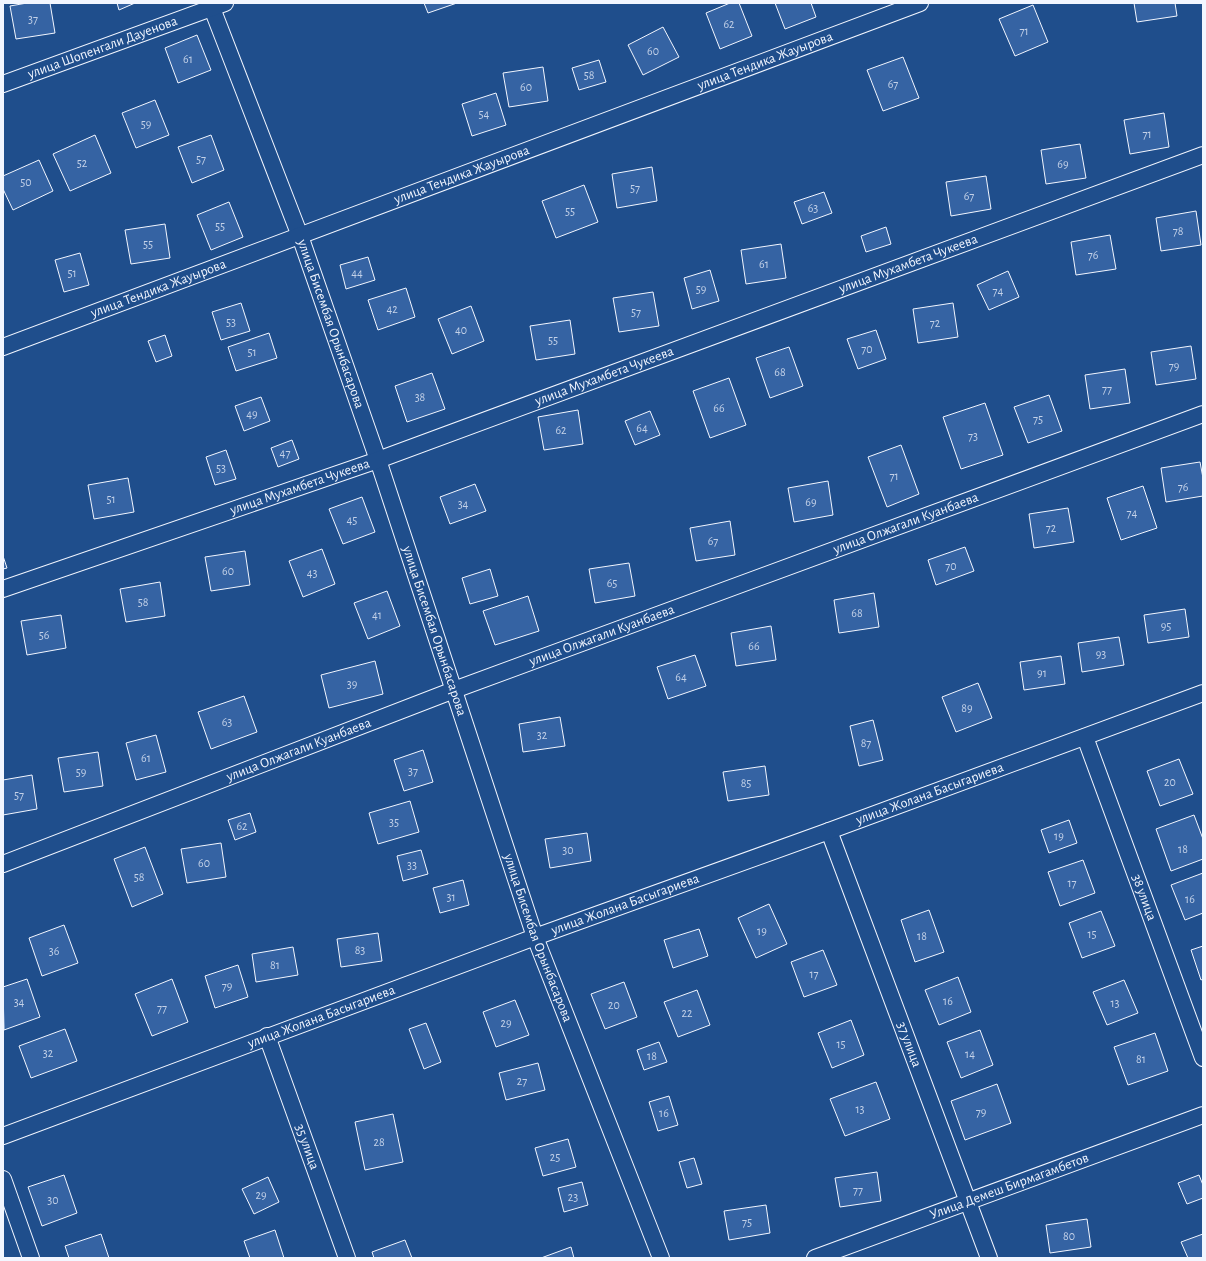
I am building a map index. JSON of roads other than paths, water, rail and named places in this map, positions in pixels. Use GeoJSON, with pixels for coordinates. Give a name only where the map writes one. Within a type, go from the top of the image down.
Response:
{"type":"FeatureCollection","features":[{"type":"Feature","properties":{"kind":"street","name":"улица Тендика Жауырова"},"geometry":{"type":"LineString","coordinates":[[3,347],[920,3]]}},
{"type":"Feature","properties":{"kind":"street","name":"улица Бисембая Орынбасарова"},"geometry":{"type":"LineString","coordinates":[[216,5],[300,236],[378,460],[535,937],[661,1258]]}},
{"type":"Feature","properties":{"kind":"street","name":"улица Шопенгали Дауенова"},"geometry":{"type":"LineString","coordinates":[[3,84],[216,5]]}},
{"type":"Feature","properties":{"kind":"street","name":"улица Мухамбета Чукеева"},"geometry":{"type":"LineString","coordinates":[[3,589],[378,460],[1203,155]]}},
{"type":"Feature","properties":{"kind":"street","name":"улица Олжагали Куанбаева"},"geometry":{"type":"LineString","coordinates":[[3,864],[454,690],[1203,414]]}},
{"type":"Feature","properties":{"kind":"street","name":"улица Жолана Басыгариева"},"geometry":{"type":"LineString","coordinates":[[3,1136],[535,937],[830,831],[1203,693]]}},
{"type":"Feature","properties":{"kind":"street","name":"38 улица"},"geometry":{"type":"LineString","coordinates":[[1085,737],[1203,1058]]}},
{"type":"Feature","properties":{"kind":"street","name":"37 улица"},"geometry":{"type":"LineString","coordinates":[[830,831],[969,1200],[989,1258]]}},
{"type":"Feature","properties":{"kind":"street","name":"35 улица"},"geometry":{"type":"LineString","coordinates":[[267,1036],[347,1258]]}},
{"type":"Feature","properties":{"kind":"street","name":"Улица Демеш Бирмагамбетов"},"geometry":{"type":"LineString","coordinates":[[815,1258],[1203,1115]]}},
{"type":"Feature","properties":{"kind":"street"},"geometry":{"type":"LineString","coordinates":[[3,1179],[31,1258]]}}]}
